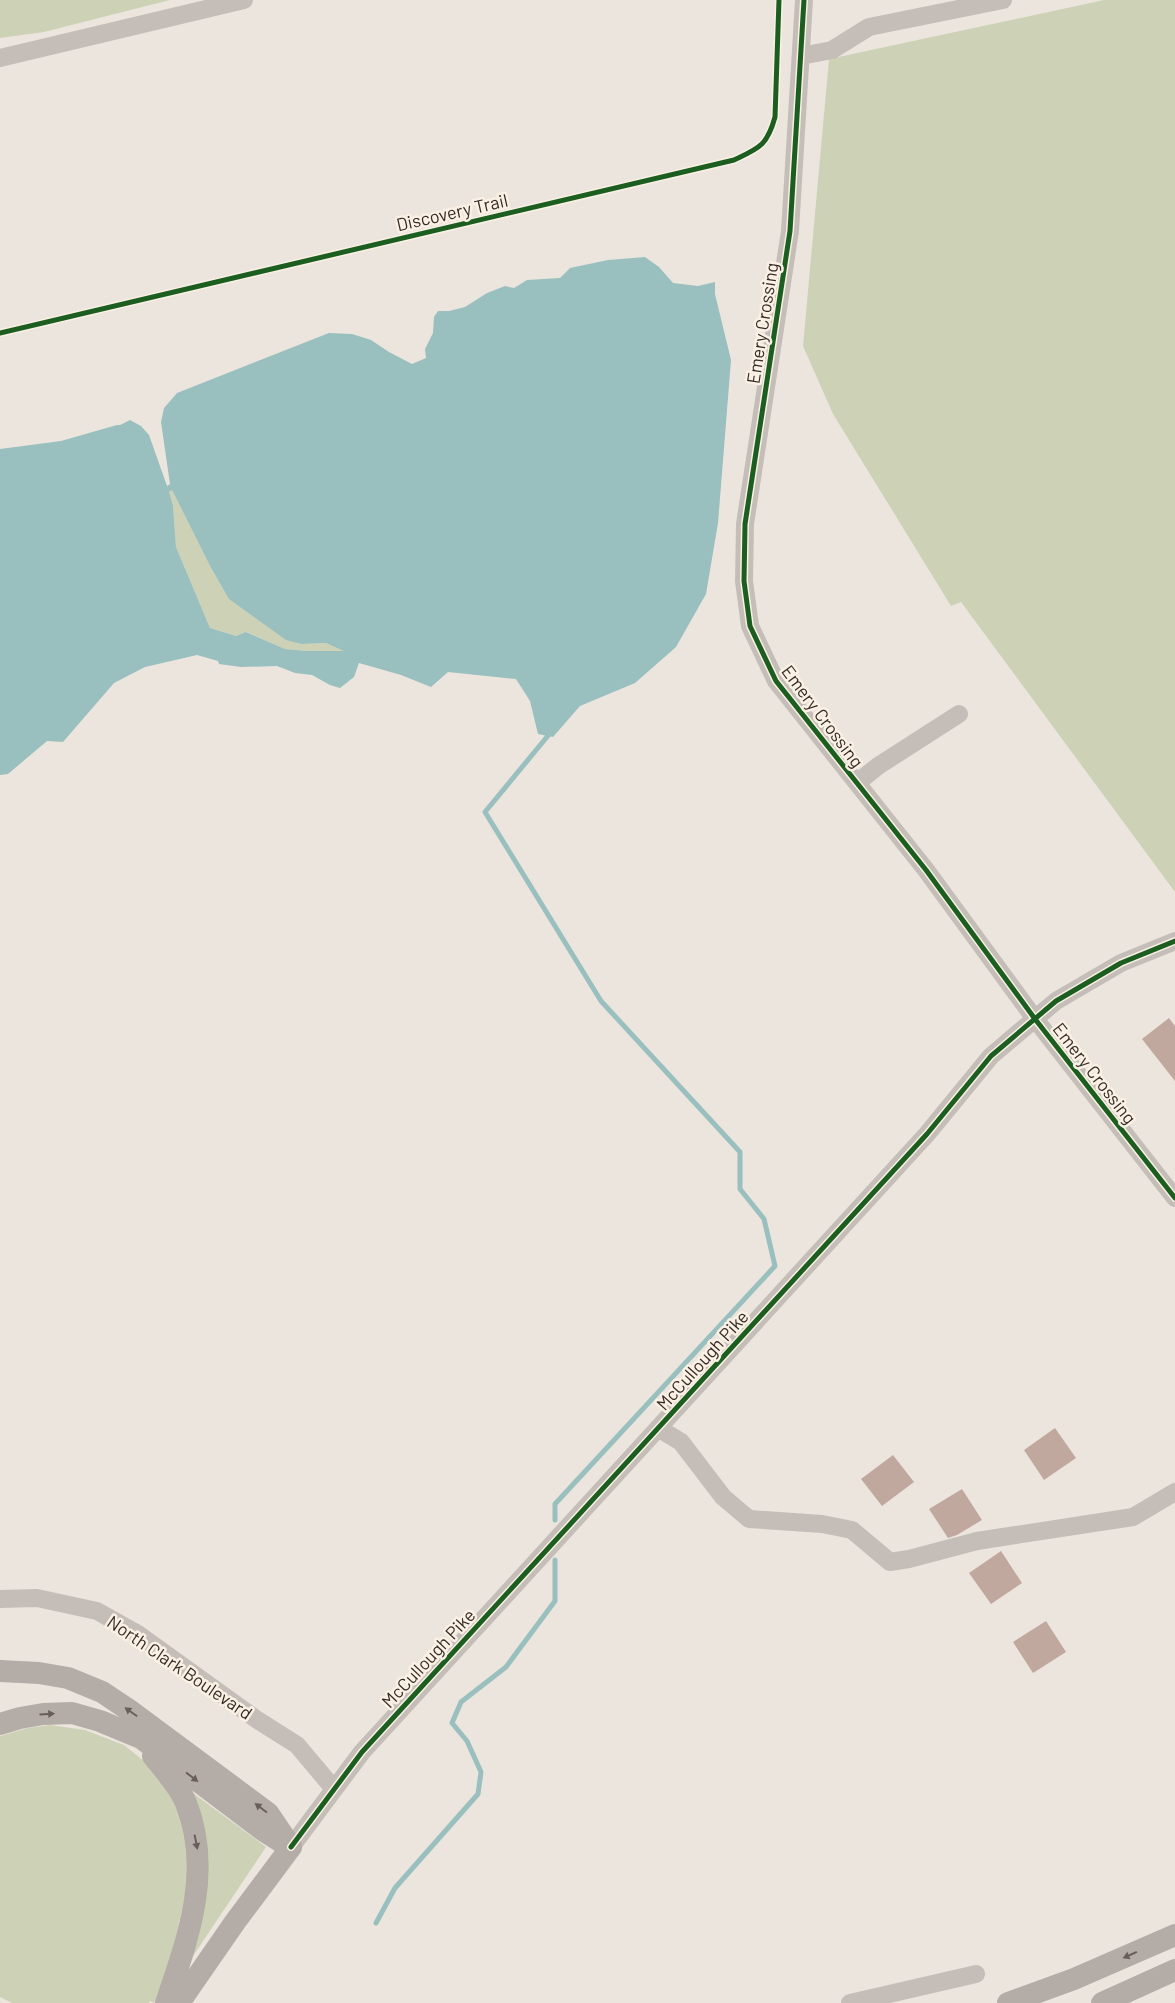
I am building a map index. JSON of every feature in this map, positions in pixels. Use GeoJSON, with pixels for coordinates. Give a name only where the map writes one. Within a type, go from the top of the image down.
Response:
{"type":"FeatureCollection","features":[{"type":"Feature","properties":{"kind":"main road"},"geometry":{"type":"LineString","coordinates":[[0,1671],[32,1672],[68,1678],[102,1692],[132,1712],[268,1813],[291,1847]]}},
{"type":"Feature","properties":{"kind":"main road"},"geometry":{"type":"LineString","coordinates":[[0,1724],[43,1714],[72,1713],[100,1721],[141,1738],[264,1831],[291,1847]]}},
{"type":"Feature","properties":{"kind":"main road"},"geometry":{"type":"LineString","coordinates":[[141,1738],[185,1801],[193,1826],[198,1852],[197,1897],[191,1925],[166,2003]]}},
{"type":"Feature","properties":{"kind":"main road","name":"McCullough Pike"},"geometry":{"type":"LineString","coordinates":[[178,2003],[291,1847]]}},
{"type":"Feature","properties":{"kind":"main road"},"geometry":{"type":"LineString","coordinates":[[1008,2003],[1074,1979],[1175,1935]]}},
{"type":"Feature","properties":{"kind":"main road"},"geometry":{"type":"LineString","coordinates":[[1102,2003],[1175,1970]]}},
{"type":"Feature","properties":{"kind":"street"},"geometry":{"type":"LineString","coordinates":[[0,58],[244,0]]}},
{"type":"Feature","properties":{"kind":"street","name":"Emery Crossing"},"geometry":{"type":"LineString","coordinates":[[804,0],[790,231],[745,524],[744,581],[750,626],[776,681],[926,870],[1035,1019],[1175,1198]]}},
{"type":"Feature","properties":{"kind":"street"},"geometry":{"type":"LineString","coordinates":[[801,56],[832,50],[869,27],[1003,0]]}},
{"type":"Feature","properties":{"kind":"street"},"geometry":{"type":"LineString","coordinates":[[857,783],[878,766],[959,714]]}},
{"type":"Feature","properties":{"kind":"street","name":"McCullough Pike"},"geometry":{"type":"LineString","coordinates":[[291,1847],[362,1752],[927,1134],[991,1056],[1056,1001],[1121,963],[1175,942]]}},
{"type":"Feature","properties":{"kind":"street"},"geometry":{"type":"LineString","coordinates":[[658,1428],[682,1442],[723,1497],[749,1519],[822,1524],[852,1530],[890,1562],[910,1559],[976,1541],[1133,1517],[1175,1492]]}},
{"type":"Feature","properties":{"kind":"street","name":"North Clark Boulevard"},"geometry":{"type":"LineString","coordinates":[[0,1599],[37,1598],[97,1611],[138,1634],[256,1719],[297,1745],[334,1789]]}},
{"type":"Feature","properties":{"kind":"street"},"geometry":{"type":"LineString","coordinates":[[850,2003],[976,1974]]}},
{"type":"Feature","properties":{"kind":"green space"},"geometry":{"type":"Polygon","coordinates":[[[0,0],[170,0],[44,32],[0,38],[0,0]]]}},
{"type":"Feature","properties":{"kind":"green space"},"geometry":{"type":"Polygon","coordinates":[[[1104,0],[1175,0],[1175,892],[961,602],[951,606],[833,414],[803,346],[829,59],[1104,0]]]}},
{"type":"Feature","properties":{"kind":"green space"},"geometry":{"type":"Polygon","coordinates":[[[172,490],[209,564],[302,644],[326,643],[346,651],[285,649],[247,632],[236,636],[210,628],[176,547],[173,505],[169,492],[172,490]]]}},
{"type":"Feature","properties":{"kind":"green space"},"geometry":{"type":"Polygon","coordinates":[[[50,1725],[85,1730],[124,1745],[149,1765],[180,1811],[192,1867],[167,1975],[154,2003],[150,2001],[149,2003],[12,2003],[0,1997],[0,1736],[28,1728],[50,1725]]]}},
{"type":"Feature","properties":{"kind":"green space"},"geometry":{"type":"Polygon","coordinates":[[[193,1793],[266,1847],[187,1965],[193,1793]]]}},
{"type":"Feature","properties":{"kind":"water"},"geometry":{"type":"Polygon","coordinates":[[[645,257],[659,267],[673,283],[698,286],[715,282],[715,294],[731,360],[718,523],[706,594],[676,647],[635,683],[580,706],[553,737],[538,734],[530,701],[516,679],[448,672],[431,687],[401,675],[359,663],[354,677],[340,688],[312,675],[295,673],[277,666],[241,667],[219,664],[218,661],[197,655],[145,667],[114,683],[63,742],[47,741],[8,774],[0,775],[0,449],[61,441],[120,425],[130,420],[141,426],[149,435],[167,486],[170,484],[161,422],[164,408],[177,393],[329,333],[352,334],[371,340],[412,364],[426,358],[425,349],[433,333],[434,317],[438,311],[449,311],[465,307],[487,293],[505,286],[514,288],[527,280],[560,278],[570,268],[608,260],[645,257]],[[172,490],[169,492],[173,505],[176,547],[210,628],[236,636],[246,632],[285,649],[344,651],[326,643],[302,644],[286,640],[229,599],[209,564],[172,490]]]}},
{"type":"Feature","properties":{"kind":"building"},"geometry":{"type":"Polygon","coordinates":[[[1169,1018],[1175,1026],[1175,1081],[1142,1039],[1169,1018]]]}},
{"type":"Feature","properties":{"kind":"building"},"geometry":{"type":"Polygon","coordinates":[[[1055,1428],[1076,1458],[1044,1480],[1024,1450],[1055,1428]]]}},
{"type":"Feature","properties":{"kind":"building"},"geometry":{"type":"Polygon","coordinates":[[[893,1455],[914,1482],[882,1506],[861,1479],[893,1455]]]}},
{"type":"Feature","properties":{"kind":"building"},"geometry":{"type":"Polygon","coordinates":[[[962,1489],[982,1520],[957,1535],[948,1538],[929,1509],[962,1489]]]}},
{"type":"Feature","properties":{"kind":"building"},"geometry":{"type":"Polygon","coordinates":[[[1001,1551],[1022,1583],[991,1604],[969,1573],[1001,1551]]]}},
{"type":"Feature","properties":{"kind":"building"},"geometry":{"type":"Polygon","coordinates":[[[1046,1621],[1066,1652],[1033,1673],[1013,1642],[1046,1621]]]}},
{"type":"Feature","properties":{"kind":"waterway"},"geometry":{"type":"LineString","coordinates":[[551,732],[485,812],[601,1001],[740,1152],[740,1189],[764,1219],[775,1266],[555,1504],[555,1520]]}},
{"type":"Feature","properties":{"kind":"waterway"},"geometry":{"type":"LineString","coordinates":[[376,1923],[395,1888],[478,1794],[481,1772],[467,1741],[452,1723],[461,1702],[506,1667],[555,1601],[555,1560]]}},
{"type":"Feature","properties":{"kind":"cycle path","name":"Discovery Trail"},"geometry":{"type":"LineString","coordinates":[[0,333],[734,160],[761,145],[769,134],[775,117],[779,0]]}},
{"type":"Feature","properties":{"kind":"cycle path"},"geometry":{"type":"LineString","coordinates":[[804,0],[790,231],[745,524],[744,581],[750,626],[776,681],[926,870],[1035,1019],[1175,1198]]}},
{"type":"Feature","properties":{"kind":"cycle path"},"geometry":{"type":"LineString","coordinates":[[291,1847],[362,1752],[927,1134],[991,1056],[1056,1001],[1121,963],[1175,941]]}}]}
